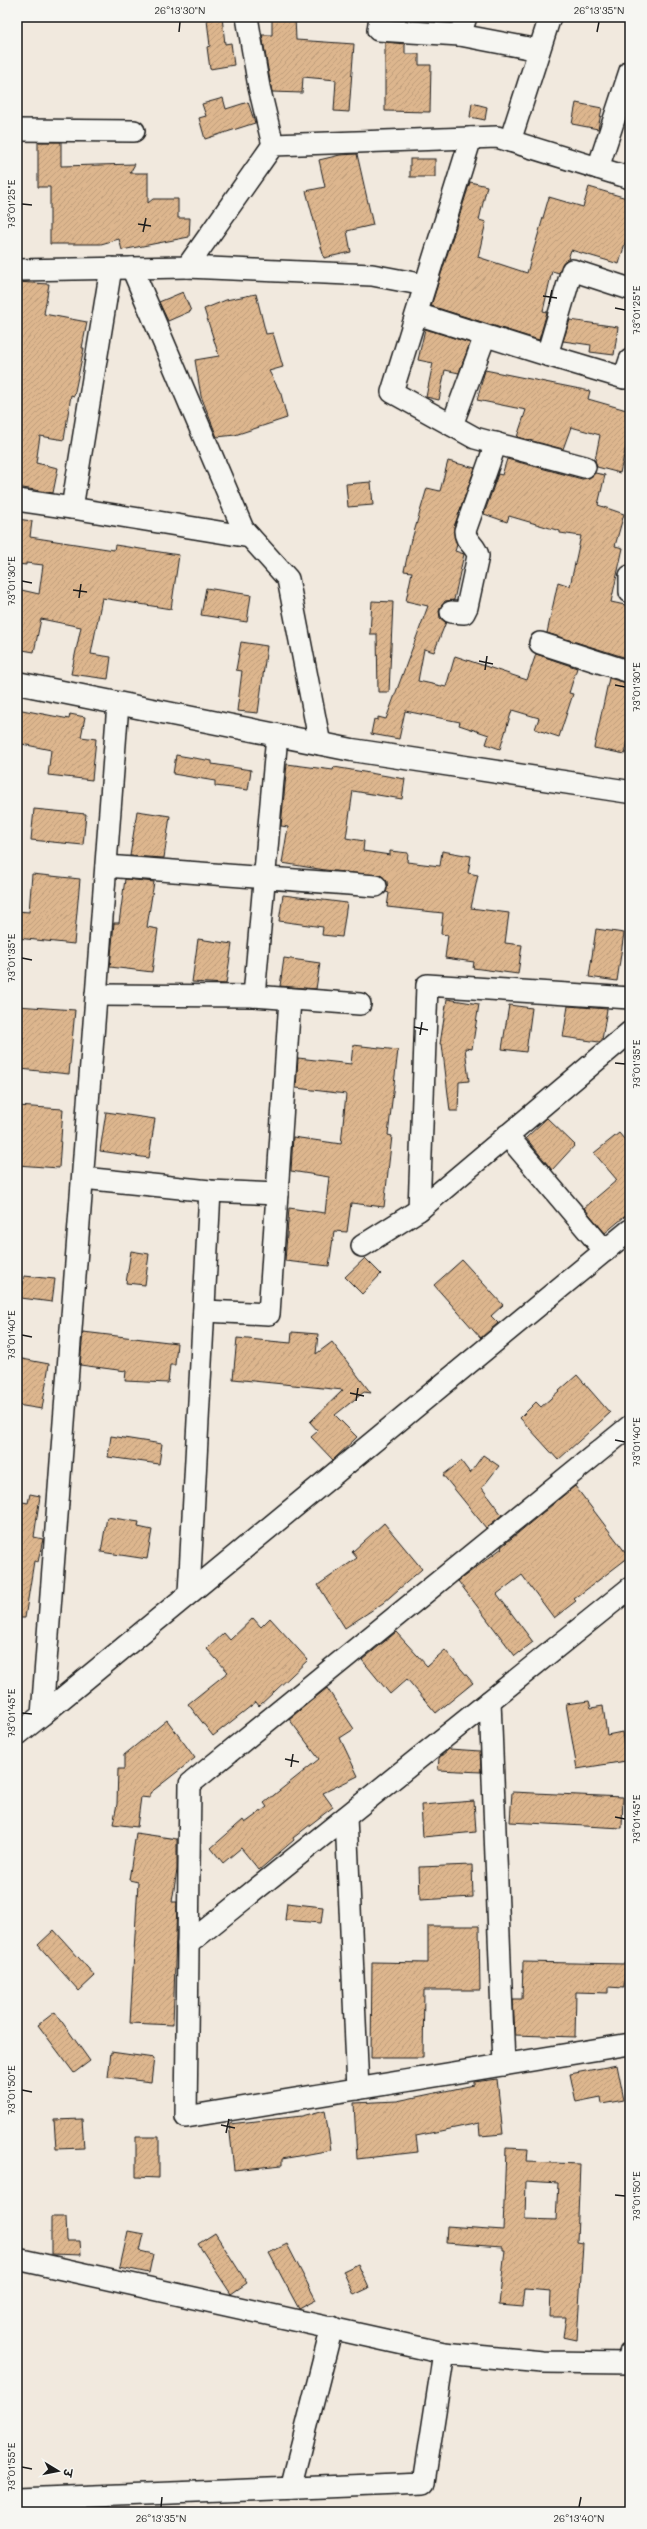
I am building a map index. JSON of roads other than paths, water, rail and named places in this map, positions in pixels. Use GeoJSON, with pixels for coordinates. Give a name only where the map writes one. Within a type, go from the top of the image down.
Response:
{"type":"FeatureCollection","features":[{"type":"Feature","properties":{"kind":"street"},"geometry":{"type":"LineString","coordinates":[[187,267],[273,145],[259,87],[247,17]]}},
{"type":"Feature","properties":{"kind":"street"},"geometry":{"type":"LineString","coordinates":[[380,17],[378,30],[463,26],[539,50]]}},
{"type":"Feature","properties":{"kind":"street"},"geometry":{"type":"LineString","coordinates":[[510,141],[550,17]]}},
{"type":"Feature","properties":{"kind":"street"},"geometry":{"type":"LineString","coordinates":[[598,168],[630,70]]}},
{"type":"Feature","properties":{"kind":"street"},"geometry":{"type":"LineString","coordinates":[[17,130],[134,131]]}},
{"type":"Feature","properties":{"kind":"street"},"geometry":{"type":"LineString","coordinates":[[273,145],[497,137],[630,178]]}},
{"type":"Feature","properties":{"kind":"street"},"geometry":{"type":"LineString","coordinates":[[471,138],[392,392],[476,438],[585,467]]}},
{"type":"Feature","properties":{"kind":"street"},"geometry":{"type":"LineString","coordinates":[[17,270],[187,267],[372,275],[425,285]]}},
{"type":"Feature","properties":{"kind":"street"},"geometry":{"type":"LineString","coordinates":[[72,508],[111,268]]}},
{"type":"Feature","properties":{"kind":"street"},"geometry":{"type":"LineString","coordinates":[[132,268],[243,529],[288,579],[320,744]]}},
{"type":"Feature","properties":{"kind":"street"},"geometry":{"type":"LineString","coordinates":[[548,355],[572,270],[630,289]]}},
{"type":"Feature","properties":{"kind":"street"},"geometry":{"type":"LineString","coordinates":[[417,314],[548,355],[628,373]]}},
{"type":"Feature","properties":{"kind":"street"},"geometry":{"type":"LineString","coordinates":[[452,425],[485,336]]}},
{"type":"Feature","properties":{"kind":"street"},"geometry":{"type":"LineString","coordinates":[[451,612],[464,613],[467,607],[478,556],[476,549],[468,542],[465,531],[496,443]]}},
{"type":"Feature","properties":{"kind":"street"},"geometry":{"type":"LineString","coordinates":[[17,500],[250,537]]}},
{"type":"Feature","properties":{"kind":"street"},"geometry":{"type":"LineString","coordinates":[[630,576],[630,592]]}},
{"type":"Feature","properties":{"kind":"street"},"geometry":{"type":"LineString","coordinates":[[540,643],[630,672]]}},
{"type":"Feature","properties":{"kind":"street"},"geometry":{"type":"LineString","coordinates":[[17,683],[320,744],[630,792]]}},
{"type":"Feature","properties":{"kind":"street"},"geometry":{"type":"LineString","coordinates":[[42,1714],[118,704]]}},
{"type":"Feature","properties":{"kind":"street"},"geometry":{"type":"LineString","coordinates":[[254,996],[278,735]]}},
{"type":"Feature","properties":{"kind":"street"},"geometry":{"type":"LineString","coordinates":[[106,866],[376,886]]}},
{"type":"Feature","properties":{"kind":"street"},"geometry":{"type":"LineString","coordinates":[[419,1210],[427,985],[630,998]]}},
{"type":"Feature","properties":{"kind":"street"},"geometry":{"type":"LineString","coordinates":[[96,995],[254,996],[360,1004]]}},
{"type":"Feature","properties":{"kind":"street"},"geometry":{"type":"LineString","coordinates":[[204,1311],[269,1314],[290,999]]}},
{"type":"Feature","properties":{"kind":"street"},"geometry":{"type":"LineString","coordinates":[[362,1246],[419,1210],[630,1032]]}},
{"type":"Feature","properties":{"kind":"street"},"geometry":{"type":"LineString","coordinates":[[507,1135],[605,1251]]}},
{"type":"Feature","properties":{"kind":"street"},"geometry":{"type":"LineString","coordinates":[[83,1178],[210,1191],[277,1194]]}},
{"type":"Feature","properties":{"kind":"street"},"geometry":{"type":"LineString","coordinates":[[189,1594],[210,1191]]}},
{"type":"Feature","properties":{"kind":"street"},"geometry":{"type":"LineString","coordinates":[[17,1735],[630,1230]]}},
{"type":"Feature","properties":{"kind":"street"},"geometry":{"type":"LineString","coordinates":[[630,1426],[190,1784],[186,2117],[630,2044]]}},
{"type":"Feature","properties":{"kind":"street"},"geometry":{"type":"LineString","coordinates":[[188,1944],[630,1588]]}},
{"type":"Feature","properties":{"kind":"street"},"geometry":{"type":"LineString","coordinates":[[490,1701],[504,2065]]}},
{"type":"Feature","properties":{"kind":"street"},"geometry":{"type":"LineString","coordinates":[[346,1816],[358,2089]]}},
{"type":"Feature","properties":{"kind":"street"},"geometry":{"type":"LineString","coordinates":[[17,2259],[332,2327],[444,2353],[543,2362],[630,2360]]}},
{"type":"Feature","properties":{"kind":"street"},"geometry":{"type":"LineString","coordinates":[[291,2488],[332,2327]]}},
{"type":"Feature","properties":{"kind":"street"},"geometry":{"type":"LineString","coordinates":[[17,2499],[424,2483],[444,2353]]}}]}
